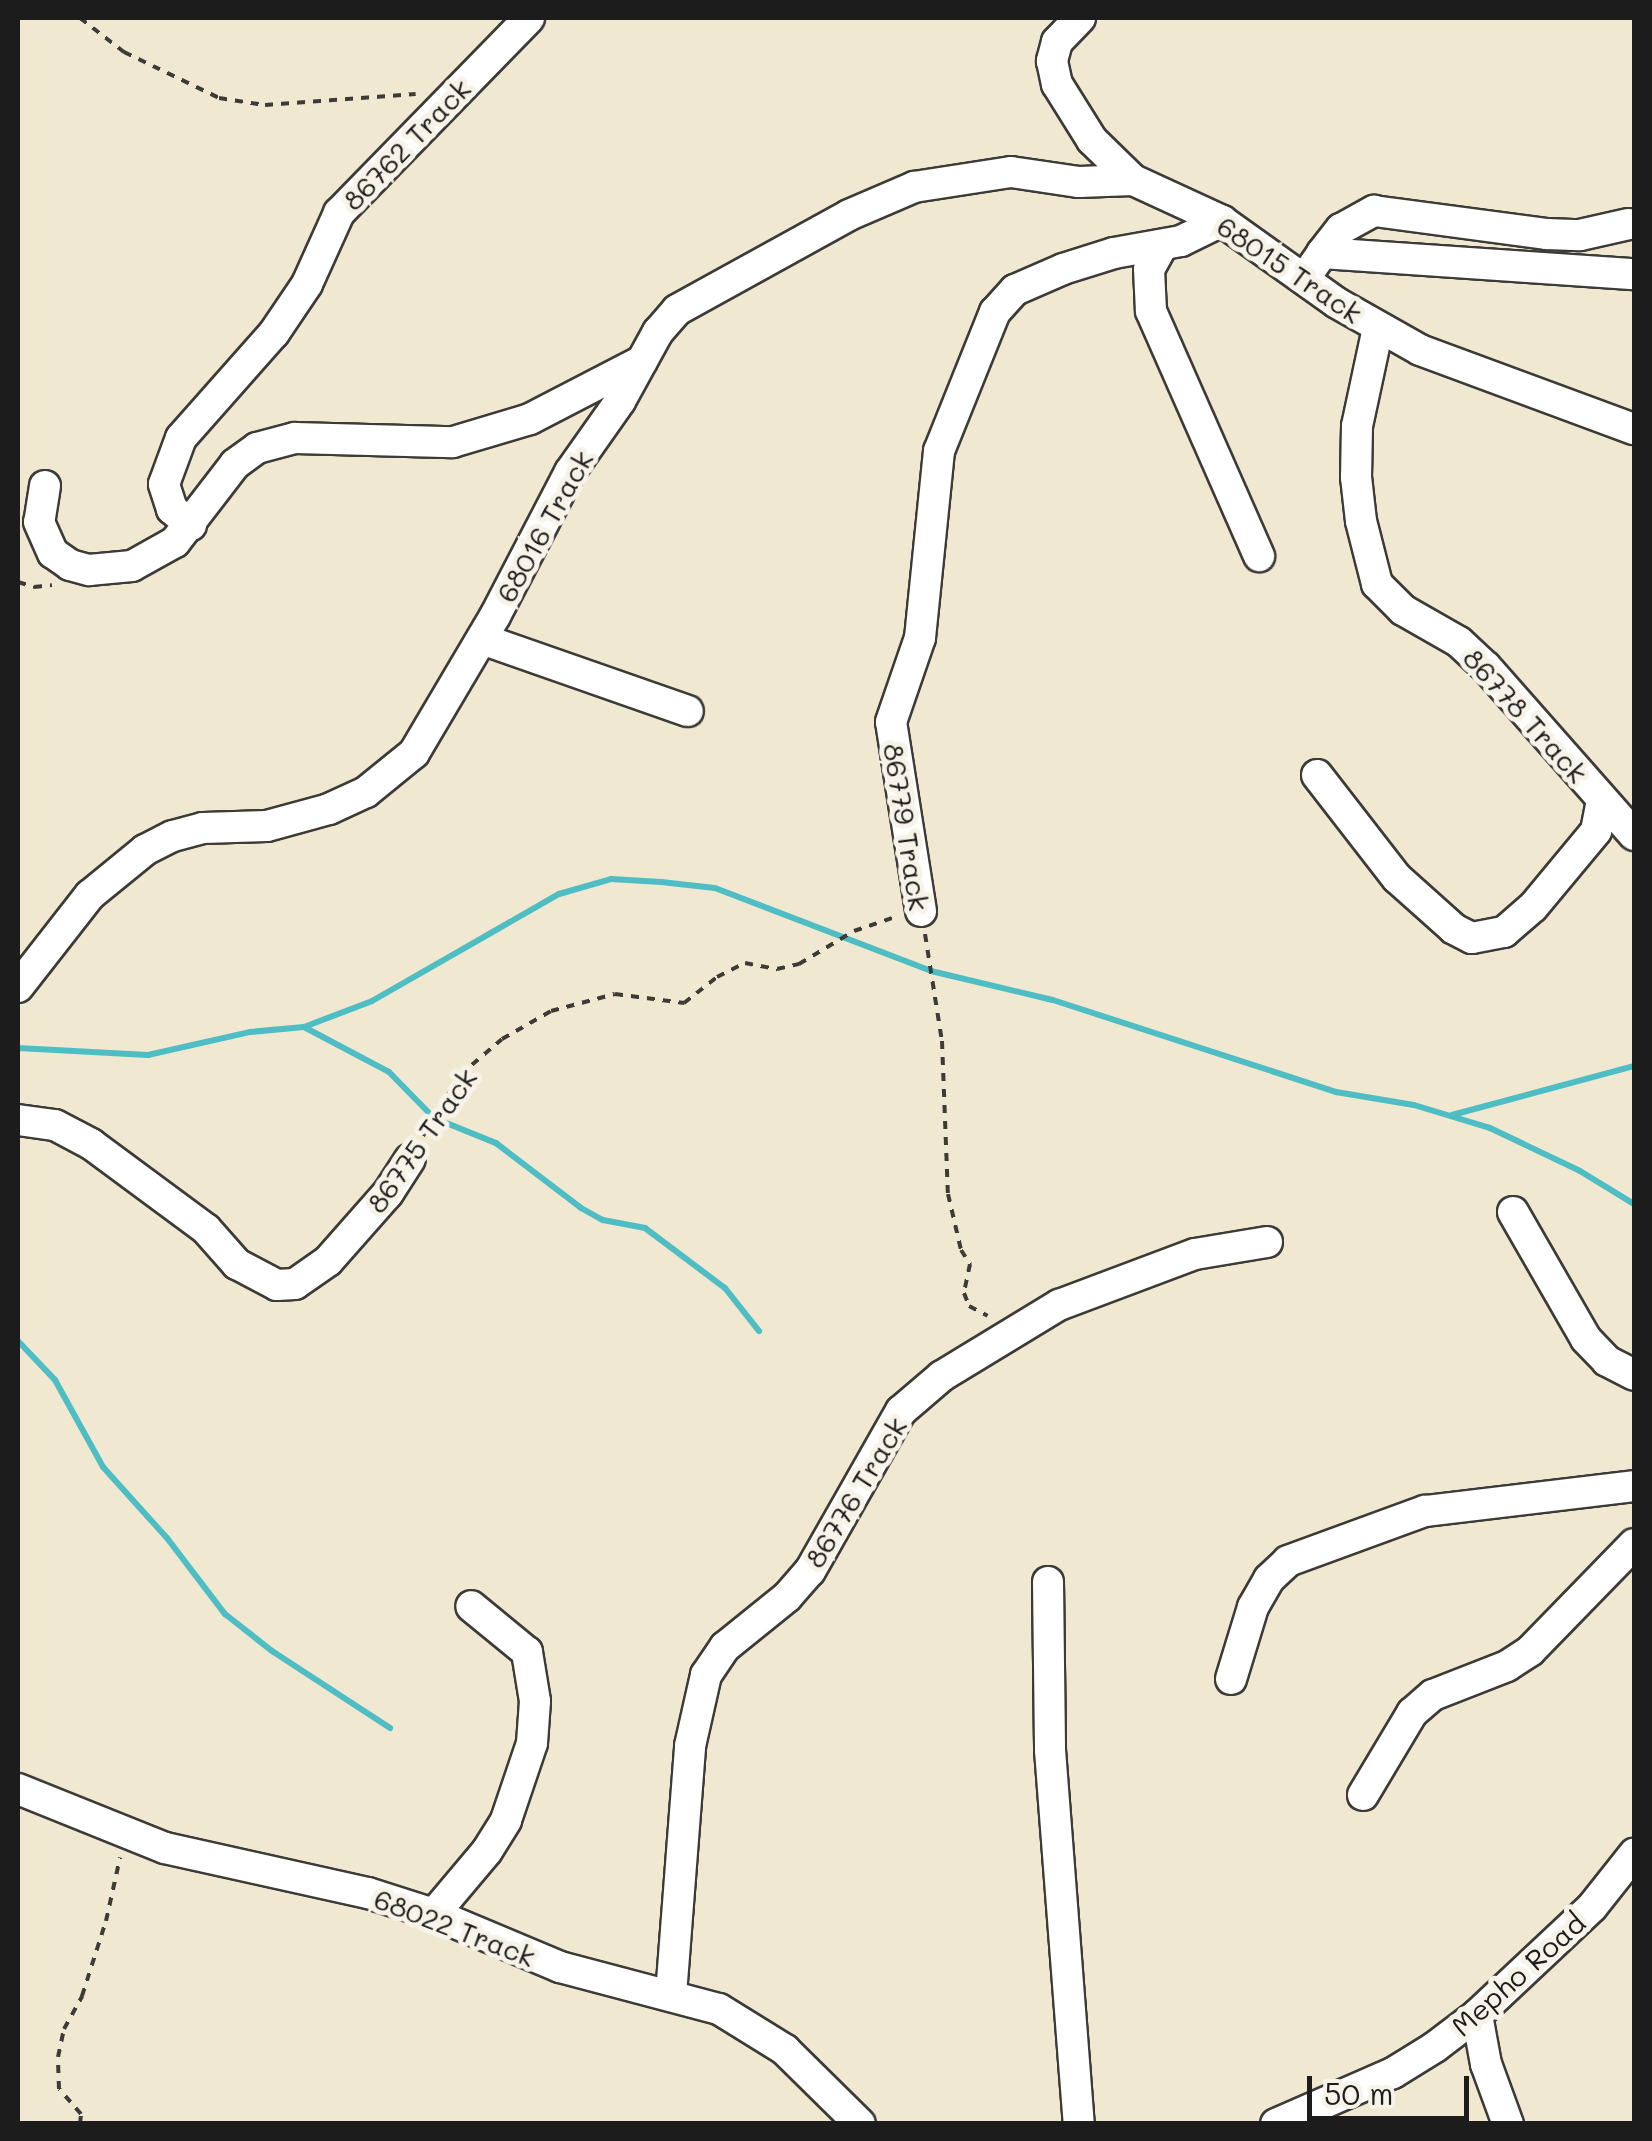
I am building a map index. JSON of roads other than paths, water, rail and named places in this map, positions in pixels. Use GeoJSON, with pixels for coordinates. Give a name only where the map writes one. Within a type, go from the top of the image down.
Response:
{"type":"FeatureCollection","features":[{"type":"Feature","properties":{"kind":"street","name":"86762 Track"},"geometry":{"type":"LineString","coordinates":[[191,526],[172,509],[164,484],[181,438],[274,333],[307,284],[338,212],[529,18]]}},
{"type":"Feature","properties":{"kind":"street","name":"68015 Track"},"geometry":{"type":"LineString","coordinates":[[1080,18],[1056,42],[1052,61],[1057,84],[1092,140],[1133,180],[1222,221],[1378,328],[1470,372],[1634,430]]}},
{"type":"Feature","properties":{"kind":"street","name":"68016 Track"},"geometry":{"type":"LineString","coordinates":[[18,987],[90,895],[145,850],[173,836],[203,828],[267,826],[298,820],[366,792],[414,753],[482,639],[570,472],[645,360],[658,332],[677,310],[849,215],[914,187],[1011,172],[1079,182],[1133,180]]}},
{"type":"Feature","properties":{"kind":"street"},"geometry":{"type":"LineString","coordinates":[[1304,278],[1341,230],[1374,211],[1580,235],[1629,224]]}},
{"type":"Feature","properties":{"kind":"street","name":"86779 Track"},"geometry":{"type":"LineString","coordinates":[[921,911],[891,722],[920,638],[937,466],[949,422],[995,312],[1015,290],[1114,252],[1162,246],[1222,221]]}},
{"type":"Feature","properties":{"kind":"street"},"geometry":{"type":"LineString","coordinates":[[1162,246],[1149,269],[1151,311],[1259,556]]}},
{"type":"Feature","properties":{"kind":"street"},"geometry":{"type":"LineString","coordinates":[[1322,253],[1634,274]]}},
{"type":"Feature","properties":{"kind":"street","name":"86778 Track"},"geometry":{"type":"LineString","coordinates":[[1378,328],[1357,426],[1356,477],[1361,520],[1377,584],[1403,610],[1460,642],[1534,718],[1634,834]]}},
{"type":"Feature","properties":{"kind":"street"},"geometry":{"type":"LineString","coordinates":[[44,486],[39,522],[53,553],[70,566],[89,570],[132,566],[159,554],[191,526],[235,464],[275,441],[335,438],[453,442],[530,418],[645,360]]}},
{"type":"Feature","properties":{"kind":"street"},"geometry":{"type":"LineString","coordinates":[[482,639],[688,711]]}},
{"type":"Feature","properties":{"kind":"street"},"geometry":{"type":"LineString","coordinates":[[1317,775],[1397,878],[1454,929],[1472,938],[1504,932],[1533,907],[1596,830],[1602,800]]}},
{"type":"Feature","properties":{"kind":"street","name":"86775 Track"},"geometry":{"type":"LineString","coordinates":[[18,1120],[56,1125],[90,1144],[195,1220],[237,1264],[277,1285],[295,1284],[328,1261],[388,1193],[410,1159]]}},
{"type":"Feature","properties":{"kind":"street"},"geometry":{"type":"LineString","coordinates":[[1514,1212],[1586,1339],[1607,1361],[1634,1375]]}},
{"type":"Feature","properties":{"kind":"street","name":"86776 Track"},"geometry":{"type":"LineString","coordinates":[[671,1994],[690,1746],[706,1675],[725,1647],[787,1597],[810,1572],[902,1411],[942,1376],[1059,1305],[1195,1254],[1267,1242]]}},
{"type":"Feature","properties":{"kind":"street"},"geometry":{"type":"LineString","coordinates":[[1231,1679],[1252,1607],[1269,1580],[1302,1554],[1425,1511],[1634,1486]]}},
{"type":"Feature","properties":{"kind":"street"},"geometry":{"type":"LineString","coordinates":[[1363,1796],[1412,1713],[1433,1695],[1507,1666],[1530,1650],[1634,1544]]}},
{"type":"Feature","properties":{"kind":"street"},"geometry":{"type":"LineString","coordinates":[[1048,1582],[1050,1750],[1080,2124]]}},
{"type":"Feature","properties":{"kind":"street"},"geometry":{"type":"LineString","coordinates":[[434,1914],[487,1852],[506,1820],[532,1743],[534,1701],[526,1652],[470,1606]]}},
{"type":"Feature","properties":{"kind":"street","name":"68022 Track"},"geometry":{"type":"LineString","coordinates":[[18,1789],[126,1834],[208,1858],[311,1878],[434,1914],[560,1967],[719,2009],[761,2031],[860,2124]]}},
{"type":"Feature","properties":{"kind":"street","name":"Mepho Road"},"geometry":{"type":"LineString","coordinates":[[1276,2124],[1393,2073],[1477,2015],[1592,1907],[1634,1854]]}},
{"type":"Feature","properties":{"kind":"street"},"geometry":{"type":"LineString","coordinates":[[1477,2015],[1486,2064],[1508,2124]]}},
{"type":"Feature","properties":{"kind":"waterway"},"geometry":{"type":"LineString","coordinates":[[18,1048],[148,1055],[250,1032],[304,1027],[372,1001],[559,894],[611,879],[661,882],[715,888],[931,971],[1053,1000],[1336,1092],[1414,1105],[1490,1128],[1580,1171],[1634,1204]]}},
{"type":"Feature","properties":{"kind":"waterway"},"geometry":{"type":"LineString","coordinates":[[304,1027],[389,1072],[434,1118],[496,1143],[581,1208],[603,1220],[645,1228],[725,1288],[759,1331]]}},
{"type":"Feature","properties":{"kind":"waterway"},"geometry":{"type":"LineString","coordinates":[[1452,1115],[1634,1066]]}},
{"type":"Feature","properties":{"kind":"waterway"},"geometry":{"type":"LineString","coordinates":[[18,1341],[55,1380],[103,1467],[167,1538],[225,1614],[272,1651],[390,1728]]}}]}
